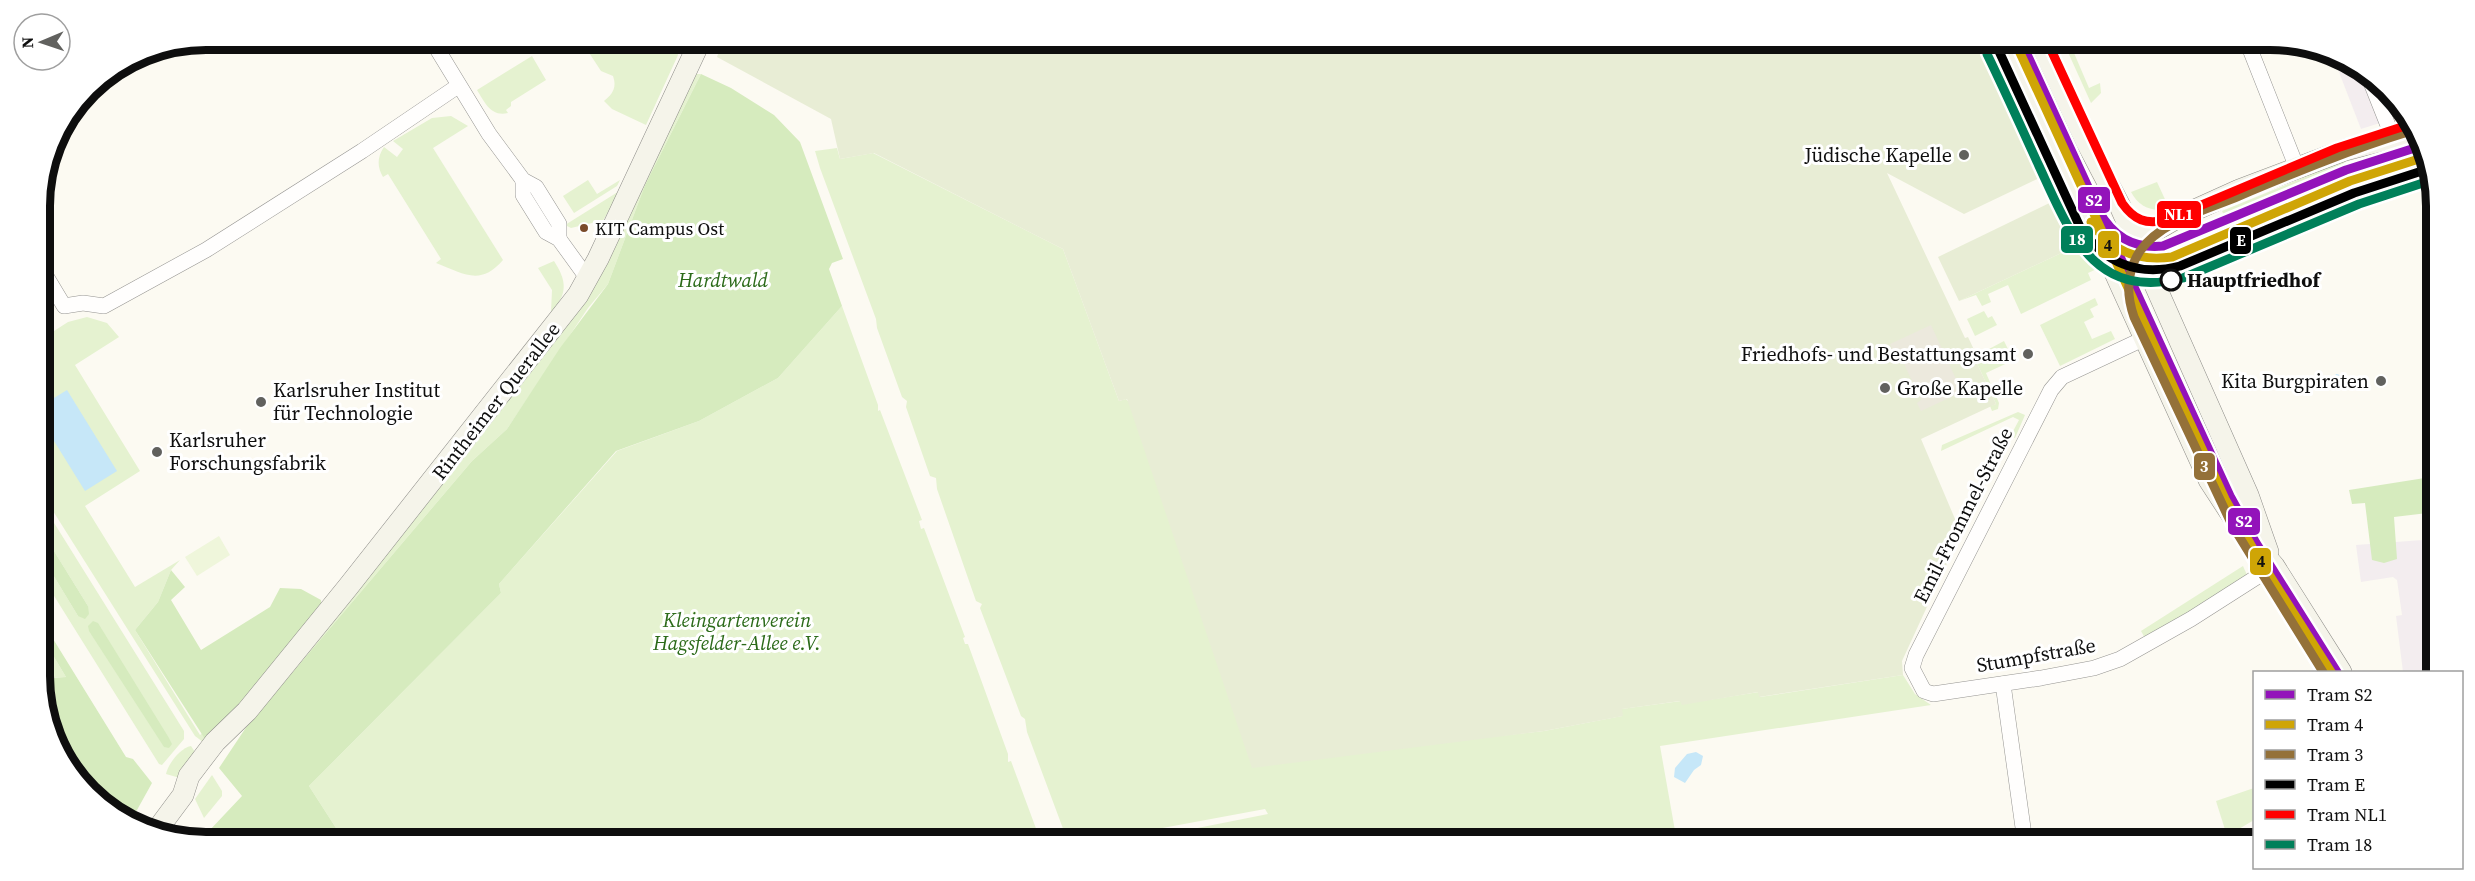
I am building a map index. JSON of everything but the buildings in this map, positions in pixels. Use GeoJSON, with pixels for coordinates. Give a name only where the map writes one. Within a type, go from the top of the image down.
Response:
{"type":"FeatureCollection","features":[{"type":"Feature","properties":{"kind":"street"},"geometry":{"type":"LineString","coordinates":[[437,50],[489,134],[523,180],[536,187],[559,224],[559,239],[588,279]]}},
{"type":"Feature","properties":{"kind":"street","name":"Rintheimer Querallee"},"geometry":{"type":"LineString","coordinates":[[161,825],[183,795],[189,776],[204,756],[247,711],[557,325],[588,279],[697,50]]}},
{"type":"Feature","properties":{"kind":"street"},"geometry":{"type":"LineString","coordinates":[[2017,50],[2022,68],[2114,269],[2143,339],[2212,486],[2235,520],[2274,566],[2341,671]]}},
{"type":"Feature","properties":{"kind":"street"},"geometry":{"type":"LineString","coordinates":[[2044,50],[2136,242],[2248,495],[2274,566]]}},
{"type":"Feature","properties":{"kind":"street"},"geometry":{"type":"LineString","coordinates":[[2250,50],[2297,168]]}},
{"type":"Feature","properties":{"kind":"street"},"geometry":{"type":"LineString","coordinates":[[50,283],[64,306],[83,303],[104,306],[206,250],[362,151],[458,86]]}},
{"type":"Feature","properties":{"kind":"street"},"geometry":{"type":"LineString","coordinates":[[2114,269],[2124,252],[2136,242],[2177,218],[2297,168],[2363,144],[2402,135],[2378,93]]}},
{"type":"Feature","properties":{"kind":"street"},"geometry":{"type":"LineString","coordinates":[[2114,269],[2138,272],[2148,270],[2282,209],[2417,157]]}},
{"type":"Feature","properties":{"kind":"street","name":"Emil-Frommel-Straße"},"geometry":{"type":"LineString","coordinates":[[1924,691],[1912,668],[1916,655],[2051,390],[2062,377],[2143,339]]}},
{"type":"Feature","properties":{"kind":"street","name":"Stumpfstraße"},"geometry":{"type":"LineString","coordinates":[[1924,691],[1933,694],[2003,684],[2094,668],[2120,659],[2191,619],[2274,566]]}},
{"type":"Feature","properties":{"kind":"street"},"geometry":{"type":"LineString","coordinates":[[2003,684],[2023,831]]}},
{"type":"Feature","properties":{"kind":"shaded area"},"geometry":{"type":"Polygon","coordinates":[[[2336,65],[2369,86],[2383,122],[2361,129],[2336,65]]]}},
{"type":"Feature","properties":{"kind":"shaded area"},"geometry":{"type":"Polygon","coordinates":[[[1931,325],[1962,392],[1921,411],[1917,403],[1921,400],[1898,351],[1894,353],[1890,344],[1931,325]]]}},
{"type":"Feature","properties":{"kind":"shaded area"},"geometry":{"type":"Polygon","coordinates":[[[2426,540],[2426,671],[2403,671],[2396,616],[2402,615],[2397,580],[2393,577],[2361,582],[2356,545],[2426,540]]]}},
{"type":"Feature","properties":{"kind":"green space"},"geometry":{"type":"Polygon","coordinates":[[[587,50],[677,50],[678,55],[646,125],[612,109],[604,101],[610,96],[615,84],[613,76],[601,71],[587,50]]]}},
{"type":"Feature","properties":{"kind":"green space"},"geometry":{"type":"Polygon","coordinates":[[[719,50],[2000,50],[2054,171],[1964,214],[1887,173],[1965,338],[1968,337],[1976,354],[1974,357],[1996,404],[1921,439],[1961,533],[1902,661],[1903,675],[1759,697],[1758,692],[1682,705],[1680,701],[1622,709],[1623,716],[1544,731],[1252,768],[1127,399],[1119,401],[1063,249],[874,153],[840,159],[831,119],[717,57],[719,50]]]}},
{"type":"Feature","properties":{"kind":"green space"},"geometry":{"type":"Polygon","coordinates":[[[2067,50],[2073,50],[2089,88],[2100,83],[2101,93],[2091,103],[2067,50]]]}},
{"type":"Feature","properties":{"kind":"green space"},"geometry":{"type":"Polygon","coordinates":[[[532,56],[546,80],[511,102],[511,106],[506,110],[508,113],[493,111],[477,90],[532,56]]]}},
{"type":"Feature","properties":{"kind":"green space"},"geometry":{"type":"Polygon","coordinates":[[[696,74],[701,74],[645,185],[608,284],[588,308],[507,429],[472,461],[247,726],[256,710],[532,366],[696,74]]]}},
{"type":"Feature","properties":{"kind":"green space","name":"Hardtwald"},"geometry":{"type":"Polygon","coordinates":[[[701,74],[731,88],[774,115],[800,142],[843,259],[832,263],[829,269],[842,306],[778,378],[699,421],[616,451],[499,584],[501,593],[309,786],[339,832],[208,832],[242,796],[219,768],[247,726],[472,461],[507,429],[560,348],[608,284],[645,185],[701,74]]]}},
{"type":"Feature","properties":{"kind":"green space"},"geometry":{"type":"Polygon","coordinates":[[[451,116],[468,126],[433,148],[503,260],[487,273],[479,275],[463,274],[436,263],[441,259],[388,174],[383,177],[379,166],[380,154],[384,147],[397,157],[403,149],[393,141],[432,118],[451,116]]]}},
{"type":"Feature","properties":{"kind":"green space"},"geometry":{"type":"Polygon","coordinates":[[[837,148],[840,159],[873,153],[1063,249],[1119,401],[1126,399],[1445,742],[1544,731],[1622,716],[1621,709],[1681,701],[1682,704],[1759,692],[1760,697],[1903,675],[1915,694],[1931,705],[1660,746],[1675,831],[1180,832],[1268,814],[1265,809],[1143,832],[1064,832],[1027,732],[1025,719],[1021,716],[980,608],[982,604],[976,601],[937,489],[936,478],[930,476],[906,407],[907,401],[902,397],[815,151],[837,148]]]}},
{"type":"Feature","properties":{"kind":"green space"},"geometry":{"type":"Polygon","coordinates":[[[2344,161],[2348,173],[2227,222],[2222,211],[2344,161]]]}},
{"type":"Feature","properties":{"kind":"green space"},"geometry":{"type":"Polygon","coordinates":[[[588,180],[597,194],[620,180],[617,186],[574,213],[563,196],[588,180]]]}},
{"type":"Feature","properties":{"kind":"green space"},"geometry":{"type":"Polygon","coordinates":[[[2157,182],[2169,208],[2157,210],[2142,205],[2131,192],[2157,182]]]}},
{"type":"Feature","properties":{"kind":"green space"},"geometry":{"type":"Polygon","coordinates":[[[621,190],[601,224],[596,222],[571,228],[565,225],[621,190]]]}},
{"type":"Feature","properties":{"kind":"green space"},"geometry":{"type":"Polygon","coordinates":[[[2066,195],[2087,241],[1959,301],[1938,257],[2066,195]]]}},
{"type":"Feature","properties":{"kind":"green space"},"geometry":{"type":"Polygon","coordinates":[[[2087,241],[2099,268],[2088,273],[2091,280],[2021,314],[2008,285],[1988,294],[1991,302],[1982,306],[1976,295],[1959,301],[2087,241]]]}},
{"type":"Feature","properties":{"kind":"green space"},"geometry":{"type":"Polygon","coordinates":[[[554,261],[564,287],[557,305],[551,312],[552,290],[538,268],[554,261]]]}},
{"type":"Feature","properties":{"kind":"green space"},"geometry":{"type":"Polygon","coordinates":[[[2095,298],[2098,305],[2090,309],[2094,317],[2084,322],[2092,339],[2111,331],[2115,339],[2060,366],[2040,325],[2095,298]]]}},
{"type":"Feature","properties":{"kind":"green space","name":"Kleingartenverein Hagsfelder-Allee e.V."},"geometry":{"type":"Polygon","coordinates":[[[842,306],[878,405],[878,411],[880,410],[922,520],[919,521],[921,529],[924,528],[965,637],[963,638],[965,644],[968,644],[1008,754],[1008,762],[1011,761],[1037,832],[339,832],[309,786],[501,593],[499,584],[617,451],[699,421],[778,378],[842,306]]]}},
{"type":"Feature","properties":{"kind":"green space"},"geometry":{"type":"Polygon","coordinates":[[[1984,311],[1988,318],[1992,316],[1997,325],[1975,336],[1967,319],[1984,311]]]}},
{"type":"Feature","properties":{"kind":"green space"},"geometry":{"type":"Polygon","coordinates":[[[87,317],[107,323],[119,337],[75,365],[140,471],[85,506],[135,587],[180,560],[171,570],[158,602],[135,630],[200,735],[258,684],[203,742],[195,736],[50,506],[50,334],[68,322],[87,317]]]}},
{"type":"Feature","properties":{"kind":"green space"},"geometry":{"type":"Polygon","coordinates":[[[2004,341],[2012,357],[2015,356],[2016,359],[1986,373],[1999,403],[1998,409],[1992,411],[1990,406],[1996,404],[1974,357],[2004,341]]]}},
{"type":"Feature","properties":{"kind":"green space"},"geometry":{"type":"Polygon","coordinates":[[[2018,412],[2025,415],[2015,438],[2010,437],[2019,420],[2013,417],[1941,451],[1942,445],[2018,412]]]}},
{"type":"Feature","properties":{"kind":"green space"},"geometry":{"type":"Polygon","coordinates":[[[2426,478],[2426,513],[2394,517],[2397,559],[2384,563],[2372,560],[2365,503],[2352,504],[2349,490],[2426,478]]]}},
{"type":"Feature","properties":{"kind":"green space"},"geometry":{"type":"Polygon","coordinates":[[[50,516],[184,731],[184,739],[162,765],[159,764],[50,589],[50,570],[78,616],[88,606],[50,545],[50,516]]]}},
{"type":"Feature","properties":{"kind":"green space"},"geometry":{"type":"Polygon","coordinates":[[[219,536],[230,555],[197,576],[185,557],[219,536]]]}},
{"type":"Feature","properties":{"kind":"green space"},"geometry":{"type":"Polygon","coordinates":[[[50,545],[88,606],[89,614],[85,619],[78,616],[50,570],[50,545]]]}},
{"type":"Feature","properties":{"kind":"green space"},"geometry":{"type":"Polygon","coordinates":[[[2243,566],[2247,575],[2146,640],[2141,631],[2243,566]]]}},
{"type":"Feature","properties":{"kind":"green space"},"geometry":{"type":"Polygon","coordinates":[[[171,570],[185,587],[171,600],[201,650],[270,607],[280,588],[301,589],[321,600],[321,606],[258,684],[205,739],[135,630],[158,602],[171,570]]]}},
{"type":"Feature","properties":{"kind":"green space"},"geometry":{"type":"Polygon","coordinates":[[[93,621],[98,623],[169,738],[172,744],[169,748],[164,747],[89,631],[88,626],[93,621]]]}},
{"type":"Feature","properties":{"kind":"green space"},"geometry":{"type":"Polygon","coordinates":[[[50,634],[126,757],[133,759],[152,783],[135,814],[95,786],[76,762],[66,744],[57,720],[55,691],[51,691],[51,678],[66,677],[50,650],[50,634]]]}},
{"type":"Feature","properties":{"kind":"green space"},"geometry":{"type":"Polygon","coordinates":[[[50,650],[66,677],[50,678],[50,650]]]}},
{"type":"Feature","properties":{"kind":"green space"},"geometry":{"type":"Polygon","coordinates":[[[191,746],[197,755],[180,778],[166,774],[175,757],[191,746]]]}},
{"type":"Feature","properties":{"kind":"green space"},"geometry":{"type":"Polygon","coordinates":[[[212,775],[222,791],[222,796],[204,818],[195,799],[212,775]]]}},
{"type":"Feature","properties":{"kind":"green space"},"geometry":{"type":"Polygon","coordinates":[[[2253,788],[2253,821],[2235,831],[2225,831],[2216,801],[2253,788]]]}},
{"type":"Feature","properties":{"kind":"water"},"geometry":{"type":"Polygon","coordinates":[[[67,390],[117,471],[85,491],[50,435],[50,400],[67,390]]]}},
{"type":"Feature","properties":{"kind":"water"},"geometry":{"type":"Polygon","coordinates":[[[1696,752],[1703,756],[1701,765],[1694,770],[1685,783],[1674,777],[1675,768],[1687,754],[1696,752]]]}},
{"type":"Feature","properties":{"kind":"waterway"},"geometry":{"type":"LineString","coordinates":[[2337,376],[2352,382],[2365,383]]}},
{"type":"Feature","properties":{"kind":"tram line","name":"E"},"geometry":{"type":"LineString","coordinates":[[1998,50],[2080,227],[2100,250],[2111,258],[2136,268],[2150,270],[2180,266],[2354,193],[2421,171]]}},
{"type":"Feature","properties":{"kind":"tram line","name":"4"},"geometry":{"type":"LineString","coordinates":[[2019,50],[2225,499],[2256,554],[2330,671]]}},
{"type":"Feature","properties":{"kind":"tram line","name":"S2"},"geometry":{"type":"LineString","coordinates":[[2025,50],[2230,496],[2256,543],[2336,671]]}},
{"type":"Feature","properties":{"kind":"tram line","name":"NL1"},"geometry":{"type":"LineString","coordinates":[[2051,50],[2122,203],[2131,214],[2141,220],[2152,222],[2166,220],[2337,148],[2404,126]]}},
{"type":"Feature","properties":{"kind":"tram line","name":"18"},"geometry":{"type":"LineString","coordinates":[[1987,54],[2050,191],[2075,237],[2089,256],[2106,270],[2127,280],[2153,283],[2183,278],[2359,204],[2423,183]]}},
{"type":"Feature","properties":{"kind":"tram line","name":"3"},"geometry":{"type":"LineString","coordinates":[[2322,671],[2232,525],[2134,317],[2129,292],[2130,275],[2140,251],[2149,241],[2172,224],[2324,161],[2407,132]]}},
{"type":"Feature","properties":{"kind":"tram line","name":"S2"},"geometry":{"type":"LineString","coordinates":[[2098,210],[2110,227],[2124,239],[2142,245],[2163,246],[2346,170],[2415,148]]}},
{"type":"Feature","properties":{"kind":"tram line","name":"4"},"geometry":{"type":"LineString","coordinates":[[2091,222],[2107,240],[2126,252],[2147,258],[2172,257],[2350,181],[2418,159]]}},
{"type":"Feature","properties":{"kind":"place","name":"Jüdische Kapelle"},"geometry":{"type":"Point","coordinates":[1964,155]}},
{"type":"Feature","properties":{"kind":"place","name":"KIT Campus Ost"},"geometry":{"type":"Point","coordinates":[584,228]}},
{"type":"Feature","properties":{"kind":"place","name":"Hauptfriedhof"},"geometry":{"type":"Point","coordinates":[2171,280]}},
{"type":"Feature","properties":{"kind":"place","name":"Friedhofs- und Bestattungsamt"},"geometry":{"type":"Point","coordinates":[2028,354]}},
{"type":"Feature","properties":{"kind":"place","name":"Kita Burgpiraten"},"geometry":{"type":"Point","coordinates":[2381,381]}},
{"type":"Feature","properties":{"kind":"place","name":"Große Kapelle"},"geometry":{"type":"Point","coordinates":[1885,388]}},
{"type":"Feature","properties":{"kind":"place","name":"Karlsruher Institut für Technologie"},"geometry":{"type":"Point","coordinates":[261,402]}},
{"type":"Feature","properties":{"kind":"place","name":"Karlsruher Forschungsfabrik"},"geometry":{"type":"Point","coordinates":[157,452]}}]}
